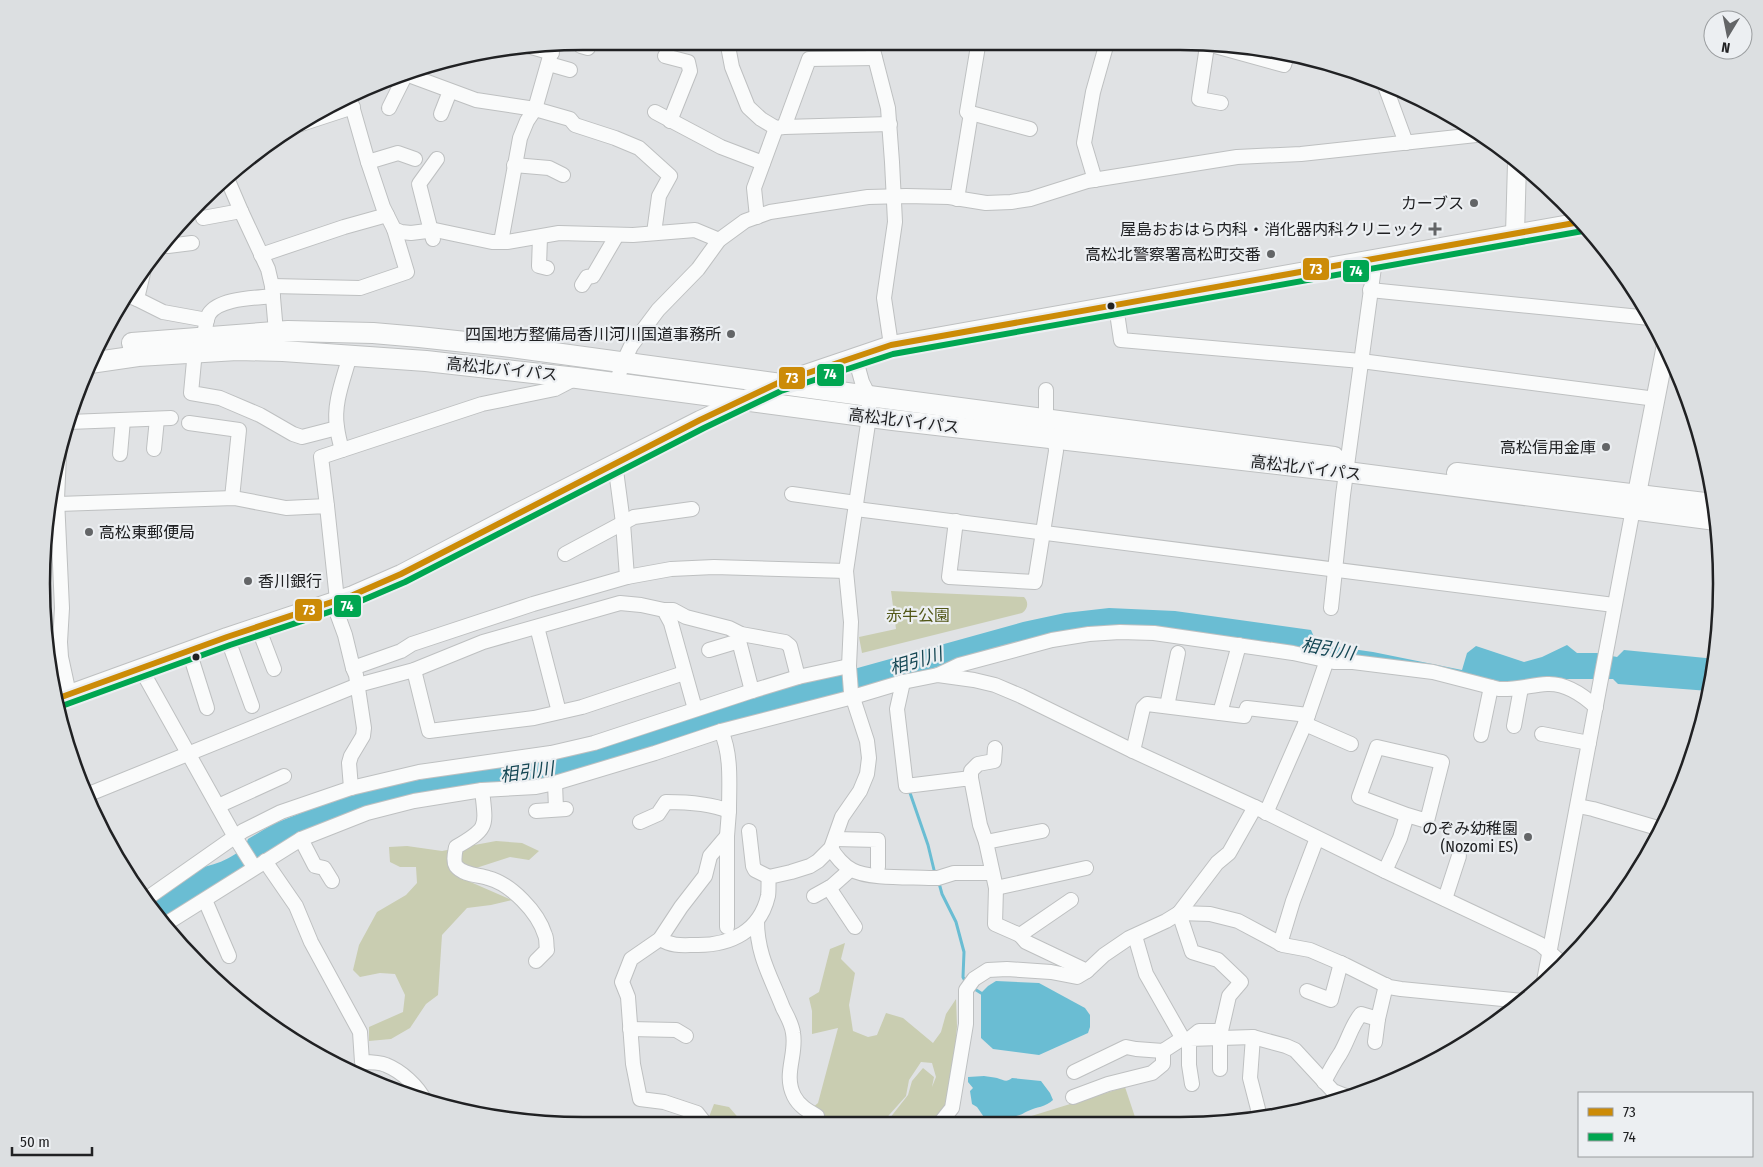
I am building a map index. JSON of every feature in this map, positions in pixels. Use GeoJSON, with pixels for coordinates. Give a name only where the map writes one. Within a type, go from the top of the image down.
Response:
{"type":"FeatureCollection","features":[{"type":"Feature","properties":{"kind":"highway","name":"高松北バイパス"},"geometry":{"type":"LineString","coordinates":[[106,347],[202,336],[276,332],[324,331],[419,337],[503,346],[778,383],[1046,420],[1348,465],[1635,502],[1708,518]]}},
{"type":"Feature","properties":{"kind":"highway","name":"高松北バイパス"},"geometry":{"type":"LineString","coordinates":[[99,362],[138,356],[202,336],[246,350],[426,361],[577,378],[869,417],[1056,439],[1348,465]]}},
{"type":"Feature","properties":{"kind":"highway","name":"高松北バイパス"},"geometry":{"type":"LineString","coordinates":[[1635,502],[1707,504]]}},
{"type":"Feature","properties":{"kind":"main road"},"geometry":{"type":"LineString","coordinates":[[1515,234],[1517,170]]}},
{"type":"Feature","properties":{"kind":"main road"},"geometry":{"type":"LineString","coordinates":[[62,697],[227,637],[335,601],[401,574],[700,420],[778,383],[891,345],[1573,223]]}},
{"type":"Feature","properties":{"kind":"main road"},"geometry":{"type":"LineString","coordinates":[[1635,502],[1663,360]]}},
{"type":"Feature","properties":{"kind":"street"},"geometry":{"type":"LineString","coordinates":[[729,50],[732,67],[748,107],[761,119],[780,127],[890,124]]}},
{"type":"Feature","properties":{"kind":"street"},"geometry":{"type":"LineString","coordinates":[[977,50],[967,112],[1030,129]]}},
{"type":"Feature","properties":{"kind":"street"},"geometry":{"type":"LineString","coordinates":[[1095,180],[1084,143],[1093,92],[1105,50]]}},
{"type":"Feature","properties":{"kind":"street"},"geometry":{"type":"LineString","coordinates":[[1206,51],[1199,99],[1221,103]]}},
{"type":"Feature","properties":{"kind":"street"},"geometry":{"type":"LineString","coordinates":[[757,217],[754,188],[763,163],[809,59],[874,52],[888,108],[890,124],[895,222],[884,298],[891,345]]}},
{"type":"Feature","properties":{"kind":"street"},"geometry":{"type":"LineString","coordinates":[[501,242],[520,138],[527,121],[535,109],[551,54],[570,70]]}},
{"type":"Feature","properties":{"kind":"street"},"geometry":{"type":"LineString","coordinates":[[1247,55],[1284,65],[1285,60]]}},
{"type":"Feature","properties":{"kind":"street"},"geometry":{"type":"LineString","coordinates":[[665,56],[688,62],[690,70],[670,121]]}},
{"type":"Feature","properties":{"kind":"street"},"geometry":{"type":"LineString","coordinates":[[414,77],[476,100],[535,109],[570,119],[575,125],[639,148],[670,176],[659,196],[654,233]]}},
{"type":"Feature","properties":{"kind":"street"},"geometry":{"type":"LineString","coordinates":[[389,108],[401,82]]}},
{"type":"Feature","properties":{"kind":"street"},"geometry":{"type":"LineString","coordinates":[[441,114],[450,91]]}},
{"type":"Feature","properties":{"kind":"street"},"geometry":{"type":"LineString","coordinates":[[1388,93],[1406,143]]}},
{"type":"Feature","properties":{"kind":"street"},"geometry":{"type":"LineString","coordinates":[[337,428],[302,437],[293,434],[260,415],[220,398],[191,393],[194,360],[202,336],[214,309],[224,303],[272,291],[360,288],[407,272],[394,228],[387,215],[368,162],[351,104]]}},
{"type":"Feature","properties":{"kind":"street"},"geometry":{"type":"LineString","coordinates":[[655,112],[721,147],[763,163]]}},
{"type":"Feature","properties":{"kind":"street"},"geometry":{"type":"LineString","coordinates":[[957,199],[971,113]]}},
{"type":"Feature","properties":{"kind":"street"},"geometry":{"type":"LineString","coordinates":[[616,383],[622,363],[631,346],[658,310],[698,268],[719,240],[745,221],[770,212],[832,201],[894,196],[957,199],[986,203],[1011,202],[1030,199],[1095,180],[1237,157],[1301,154],[1469,136]]}},
{"type":"Feature","properties":{"kind":"street"},"geometry":{"type":"LineString","coordinates":[[368,162],[398,153],[415,158]]}},
{"type":"Feature","properties":{"kind":"street"},"geometry":{"type":"LineString","coordinates":[[432,235],[419,184],[437,159]]}},
{"type":"Feature","properties":{"kind":"street"},"geometry":{"type":"LineString","coordinates":[[514,165],[549,168],[563,176]]}},
{"type":"Feature","properties":{"kind":"street"},"geometry":{"type":"LineString","coordinates":[[230,184],[268,270],[276,332]]}},
{"type":"Feature","properties":{"kind":"street"},"geometry":{"type":"LineString","coordinates":[[203,218],[241,211]]}},
{"type":"Feature","properties":{"kind":"street"},"geometry":{"type":"LineString","coordinates":[[261,255],[344,227],[387,215]]}},
{"type":"Feature","properties":{"kind":"street"},"geometry":{"type":"LineString","coordinates":[[394,228],[401,232],[432,235],[453,233],[492,242],[559,233],[633,235],[695,230],[719,240]]}},
{"type":"Feature","properties":{"kind":"street"},"geometry":{"type":"LineString","coordinates":[[582,285],[588,277],[593,276],[617,235]]}},
{"type":"Feature","properties":{"kind":"street"},"geometry":{"type":"LineString","coordinates":[[540,236],[539,266],[547,268]]}},
{"type":"Feature","properties":{"kind":"street"},"geometry":{"type":"LineString","coordinates":[[171,246],[192,243]]}},
{"type":"Feature","properties":{"kind":"street"},"geometry":{"type":"LineString","coordinates":[[1331,608],[1375,260]]}},
{"type":"Feature","properties":{"kind":"street"},"geometry":{"type":"LineString","coordinates":[[1370,290],[1642,317]]}},
{"type":"Feature","properties":{"kind":"street"},"geometry":{"type":"LineString","coordinates":[[133,298],[163,312],[202,336]]}},
{"type":"Feature","properties":{"kind":"street"},"geometry":{"type":"LineString","coordinates":[[1116,306],[1121,340],[1361,361],[1656,399]]}},
{"type":"Feature","properties":{"kind":"street"},"geometry":{"type":"LineString","coordinates":[[342,450],[336,417],[350,355]]}},
{"type":"Feature","properties":{"kind":"street"},"geometry":{"type":"LineString","coordinates":[[855,358],[862,382],[869,396],[869,417],[846,572],[851,622],[849,668],[852,694],[868,740],[869,758],[867,774],[860,791],[842,817],[833,843],[833,853],[850,870],[879,876],[938,878],[954,873],[992,873]]}},
{"type":"Feature","properties":{"kind":"street"},"geometry":{"type":"LineString","coordinates":[[352,788],[350,756],[363,736],[364,728],[358,685],[335,601],[321,457],[482,404],[555,389],[577,378]]}},
{"type":"Feature","properties":{"kind":"street"},"geometry":{"type":"LineString","coordinates":[[956,521],[949,577],[1035,582],[1056,451],[1056,439],[1046,420],[1046,390]]}},
{"type":"Feature","properties":{"kind":"street"},"geometry":{"type":"LineString","coordinates":[[75,422],[164,418],[154,449]]}},
{"type":"Feature","properties":{"kind":"street"},"geometry":{"type":"LineString","coordinates":[[120,454],[123,420]]}},
{"type":"Feature","properties":{"kind":"street"},"geometry":{"type":"LineString","coordinates":[[189,423],[238,430],[232,498]]}},
{"type":"Feature","properties":{"kind":"street"},"geometry":{"type":"LineString","coordinates":[[616,463],[627,577]]}},
{"type":"Feature","properties":{"kind":"street"},"geometry":{"type":"LineString","coordinates":[[58,491],[62,608],[60,642],[62,696]]}},
{"type":"Feature","properties":{"kind":"street"},"geometry":{"type":"LineString","coordinates":[[792,494],[956,521],[1614,605]]}},
{"type":"Feature","properties":{"kind":"street"},"geometry":{"type":"LineString","coordinates":[[58,504],[232,498],[286,508],[327,506]]}},
{"type":"Feature","properties":{"kind":"street"},"geometry":{"type":"LineString","coordinates":[[1546,971],[1614,605],[1635,502]]}},
{"type":"Feature","properties":{"kind":"street"},"geometry":{"type":"LineString","coordinates":[[565,554],[634,517],[692,509]]}},
{"type":"Feature","properties":{"kind":"street"},"geometry":{"type":"LineString","coordinates":[[353,668],[401,651],[412,644],[468,625],[627,577],[671,569],[714,567],[846,572]]}},
{"type":"Feature","properties":{"kind":"street"},"geometry":{"type":"LineString","coordinates":[[93,792],[358,685],[414,670],[483,642],[620,603],[673,610],[686,617],[729,628],[740,637],[752,691]]}},
{"type":"Feature","properties":{"kind":"street"},"geometry":{"type":"LineString","coordinates":[[664,610],[671,623],[695,709]]}},
{"type":"Feature","properties":{"kind":"street"},"geometry":{"type":"LineString","coordinates":[[258,627],[274,669]]}},
{"type":"Feature","properties":{"kind":"street"},"geometry":{"type":"LineString","coordinates":[[537,628],[559,712]]}},
{"type":"Feature","properties":{"kind":"street"},"geometry":{"type":"LineString","coordinates":[[938,676],[959,665],[1052,640],[1089,634],[1120,632],[1154,633],[1239,645],[1334,662],[1362,663],[1433,672],[1510,690],[1548,684],[1559,685],[1579,693],[1596,707]]}},
{"type":"Feature","properties":{"kind":"street"},"geometry":{"type":"LineString","coordinates":[[227,637],[252,706]]}},
{"type":"Feature","properties":{"kind":"street"},"geometry":{"type":"LineString","coordinates":[[709,650],[740,637],[786,642],[790,646],[798,677]]}},
{"type":"Feature","properties":{"kind":"street"},"geometry":{"type":"LineString","coordinates":[[1220,713],[1239,645]]}},
{"type":"Feature","properties":{"kind":"street"},"geometry":{"type":"LineString","coordinates":[[189,651],[207,708]]}},
{"type":"Feature","properties":{"kind":"street"},"geometry":{"type":"LineString","coordinates":[[1167,706],[1178,654]]}},
{"type":"Feature","properties":{"kind":"street"},"geometry":{"type":"LineString","coordinates":[[945,1117],[952,1108],[966,1024],[966,990],[974,979],[988,970],[1034,970],[1082,976],[1104,955],[1179,913],[1217,863],[1230,853],[1260,810],[1307,719],[1326,660]]}},
{"type":"Feature","properties":{"kind":"street"},"geometry":{"type":"LineString","coordinates":[[141,668],[238,841],[296,906],[311,942],[360,1032],[362,1062],[386,1064],[404,1076],[419,1091]]}},
{"type":"Feature","properties":{"kind":"street"},"geometry":{"type":"LineString","coordinates":[[151,896],[238,841],[243,831],[281,812],[352,788],[419,772],[551,753],[594,742],[798,677],[849,668]]}},
{"type":"Feature","properties":{"kind":"street"},"geometry":{"type":"LineString","coordinates":[[414,670],[429,731],[534,718],[582,707],[684,673]]}},
{"type":"Feature","properties":{"kind":"street"},"geometry":{"type":"LineString","coordinates":[[171,921],[257,864],[301,838],[367,813],[388,807],[482,790],[536,787],[555,783],[721,731],[852,694],[938,676],[974,680],[996,685],[1540,944],[1558,959]]}},
{"type":"Feature","properties":{"kind":"street"},"geometry":{"type":"LineString","coordinates":[[903,682],[897,708],[906,786],[971,778]]}},
{"type":"Feature","properties":{"kind":"street"},"geometry":{"type":"LineString","coordinates":[[1481,735],[1491,687]]}},
{"type":"Feature","properties":{"kind":"street"},"geometry":{"type":"LineString","coordinates":[[1514,726],[1521,688]]}},
{"type":"Feature","properties":{"kind":"street"},"geometry":{"type":"LineString","coordinates":[[1133,751],[1143,708],[1147,704],[1244,716],[1247,708],[1307,719],[1351,744]]}},
{"type":"Feature","properties":{"kind":"street"},"geometry":{"type":"LineString","coordinates":[[721,731],[726,742],[729,777],[727,927]]}},
{"type":"Feature","properties":{"kind":"street"},"geometry":{"type":"LineString","coordinates":[[1542,734],[1589,742]]}},
{"type":"Feature","properties":{"kind":"street"},"geometry":{"type":"LineString","coordinates":[[1377,747],[1442,762],[1427,821],[1407,815],[1359,797],[1377,747]]}},
{"type":"Feature","properties":{"kind":"street"},"geometry":{"type":"LineString","coordinates":[[995,748],[994,761],[978,764],[971,771],[971,778],[980,825],[986,842],[996,888],[996,924],[1020,935],[1026,942],[1087,971]]}},
{"type":"Feature","properties":{"kind":"street"},"geometry":{"type":"LineString","coordinates":[[218,806],[284,776]]}},
{"type":"Feature","properties":{"kind":"street"},"geometry":{"type":"LineString","coordinates":[[536,811],[561,809],[555,783]]}},
{"type":"Feature","properties":{"kind":"street"},"geometry":{"type":"LineString","coordinates":[[482,790],[483,828],[477,835],[456,847],[454,862],[457,868],[465,872],[490,878],[506,886],[528,905],[545,934],[547,950],[536,961]]}},
{"type":"Feature","properties":{"kind":"street"},"geometry":{"type":"LineString","coordinates":[[640,822],[658,814],[666,802],[688,802],[728,811]]}},
{"type":"Feature","properties":{"kind":"street"},"geometry":{"type":"LineString","coordinates":[[1578,806],[1654,827]]}},
{"type":"Feature","properties":{"kind":"street"},"geometry":{"type":"LineString","coordinates":[[1385,871],[1400,838],[1407,815]]}},
{"type":"Feature","properties":{"kind":"street"},"geometry":{"type":"LineString","coordinates":[[749,831],[753,866],[755,870],[769,877],[810,866],[833,843],[878,840],[878,867]]}},
{"type":"Feature","properties":{"kind":"street"},"geometry":{"type":"LineString","coordinates":[[986,842],[1042,831]]}},
{"type":"Feature","properties":{"kind":"street"},"geometry":{"type":"LineString","coordinates":[[700,1117],[697,1113],[664,1102],[640,1099],[633,1064],[628,997],[622,982],[631,959],[660,939],[681,907],[705,876],[710,856],[727,836]]}},
{"type":"Feature","properties":{"kind":"street"},"geometry":{"type":"LineString","coordinates":[[301,838],[315,866],[324,868],[332,881]]}},
{"type":"Feature","properties":{"kind":"street"},"geometry":{"type":"LineString","coordinates":[[1280,944],[1297,892],[1318,838]]}},
{"type":"Feature","properties":{"kind":"street"},"geometry":{"type":"LineString","coordinates":[[1444,899],[1459,856]]}},
{"type":"Feature","properties":{"kind":"street"},"geometry":{"type":"LineString","coordinates":[[996,888],[1086,868]]}},
{"type":"Feature","properties":{"kind":"street"},"geometry":{"type":"LineString","coordinates":[[814,896],[829,888],[850,870]]}},
{"type":"Feature","properties":{"kind":"street"},"geometry":{"type":"LineString","coordinates":[[769,877],[768,896],[757,921],[757,936],[762,958],[793,1032],[794,1047],[789,1078],[794,1096],[801,1106],[817,1117]]}},
{"type":"Feature","properties":{"kind":"street"},"geometry":{"type":"LineString","coordinates":[[829,888],[855,927]]}},
{"type":"Feature","properties":{"kind":"street"},"geometry":{"type":"LineString","coordinates":[[205,900],[229,956]]}},
{"type":"Feature","properties":{"kind":"street"},"geometry":{"type":"LineString","coordinates":[[1020,935],[1071,900]]}},
{"type":"Feature","properties":{"kind":"street"},"geometry":{"type":"LineString","coordinates":[[1179,913],[1210,914],[1238,921],[1280,944],[1310,950],[1386,985],[1400,989],[1512,1001]]}},
{"type":"Feature","properties":{"kind":"street"},"geometry":{"type":"LineString","coordinates":[[1074,1072],[1126,1047],[1163,1051],[1199,1031],[1221,1031],[1229,996],[1241,982],[1218,960],[1192,952],[1179,913]]}},
{"type":"Feature","properties":{"kind":"street"},"geometry":{"type":"LineString","coordinates":[[660,939],[671,945],[718,944],[737,936],[757,921]]}},
{"type":"Feature","properties":{"kind":"street"},"geometry":{"type":"LineString","coordinates":[[1135,936],[1146,974],[1186,1039],[1192,1084]]}},
{"type":"Feature","properties":{"kind":"street"},"geometry":{"type":"LineString","coordinates":[[1307,991],[1331,1000],[1341,963]]}},
{"type":"Feature","properties":{"kind":"street"},"geometry":{"type":"LineString","coordinates":[[1375,1042],[1386,985]]}},
{"type":"Feature","properties":{"kind":"street"},"geometry":{"type":"LineString","coordinates":[[1324,1082],[1361,1014],[1378,1019]]}},
{"type":"Feature","properties":{"kind":"street"},"geometry":{"type":"LineString","coordinates":[[630,1029],[676,1030],[686,1036]]}},
{"type":"Feature","properties":{"kind":"street"},"geometry":{"type":"LineString","coordinates":[[1186,1039],[1252,1037],[1286,1046],[1295,1050],[1324,1082],[1338,1093]]}},
{"type":"Feature","properties":{"kind":"street"},"geometry":{"type":"LineString","coordinates":[[1252,1037],[1250,1078],[1258,1111]]}},
{"type":"Feature","properties":{"kind":"street"},"geometry":{"type":"LineString","coordinates":[[1220,1038],[1220,1069]]}},
{"type":"Feature","properties":{"kind":"street"},"geometry":{"type":"LineString","coordinates":[[1073,1097],[1108,1084],[1152,1074],[1163,1064],[1163,1051]]}},
{"type":"Feature","properties":{"kind":"green space","name":"赤牛公園"},"geometry":{"type":"Polygon","coordinates":[[[891,591],[1024,597],[1027,605],[1026,610],[1022,613],[862,653],[859,637],[896,629],[891,591]]]}},
{"type":"Feature","properties":{"kind":"green space"},"geometry":{"type":"Polygon","coordinates":[[[496,841],[522,843],[539,851],[529,860],[510,857],[473,869],[459,877],[512,900],[467,908],[442,935],[438,995],[426,1004],[410,1028],[391,1039],[369,1041],[369,1027],[403,1012],[405,995],[395,974],[380,973],[360,977],[353,970],[359,945],[377,912],[406,895],[417,883],[416,867],[400,867],[390,862],[389,847],[407,846],[442,851],[496,841]]]}},
{"type":"Feature","properties":{"kind":"green space"},"geometry":{"type":"Polygon","coordinates":[[[845,943],[841,959],[855,973],[849,1005],[853,1031],[868,1037],[877,1035],[886,1013],[903,1018],[933,1043],[941,1032],[946,1014],[956,999],[957,1026],[952,1091],[938,1117],[891,1117],[908,1095],[912,1081],[923,1068],[934,1077],[932,1087],[936,1077],[932,1063],[921,1062],[909,1080],[906,1096],[887,1117],[799,1117],[818,1103],[838,1028],[812,1034],[812,1011],[809,998],[819,992],[830,949],[845,943]]]}},
{"type":"Feature","properties":{"kind":"green space"},"geometry":{"type":"Polygon","coordinates":[[[1125,1087],[1135,1117],[1028,1117],[1125,1087]]]}},
{"type":"Feature","properties":{"kind":"green space"},"geometry":{"type":"Polygon","coordinates":[[[714,1104],[729,1107],[738,1117],[709,1117],[714,1104]]]}},
{"type":"Feature","properties":{"kind":"water","name":"相引川"},"geometry":{"type":"Polygon","coordinates":[[[1109,608],[1175,611],[1311,630],[1317,644],[1373,652],[1462,670],[1467,653],[1476,646],[1524,662],[1542,657],[1567,645],[1577,653],[1597,653],[1617,657],[1624,650],[1707,658],[1702,690],[1618,684],[1613,679],[1543,679],[1508,687],[1328,655],[1154,629],[992,652],[806,703],[590,769],[511,785],[507,782],[468,786],[384,803],[168,917],[155,901],[201,867],[221,862],[235,854],[241,850],[248,839],[273,824],[354,792],[466,771],[746,699],[1023,622],[1065,613],[1109,608]]]}},
{"type":"Feature","properties":{"kind":"water"},"geometry":{"type":"Polygon","coordinates":[[[996,981],[1039,983],[1085,1008],[1090,1015],[1088,1033],[1039,1055],[993,1049],[981,1038],[981,993],[996,981]]]}},
{"type":"Feature","properties":{"kind":"water"},"geometry":{"type":"Polygon","coordinates":[[[984,1076],[1005,1081],[1012,1078],[1041,1081],[1053,1100],[1044,1106],[1016,1117],[984,1117],[977,1107],[972,1104],[970,1091],[973,1088],[968,1082],[968,1077],[984,1076]]]}},
{"type":"Feature","properties":{"kind":"waterway"},"geometry":{"type":"LineString","coordinates":[[909,790],[928,845],[935,874]]}},
{"type":"Feature","properties":{"kind":"waterway"},"geometry":{"type":"LineString","coordinates":[[939,883],[942,894],[956,922],[964,952],[963,977],[966,983]]}},
{"type":"Feature","properties":{"kind":"waterway"},"geometry":{"type":"LineString","coordinates":[[973,988],[981,993]]}},
{"type":"Feature","properties":{"kind":"transit line","name":"73"},"geometry":{"type":"LineString","coordinates":[[62,697],[227,637],[353,595],[401,574],[700,420],[778,383],[891,345],[1573,223]]}},
{"type":"Feature","properties":{"kind":"transit line","name":"74"},"geometry":{"type":"LineString","coordinates":[[64,705],[230,645],[356,603],[405,582],[704,428],[781,391],[893,354],[1580,231]]}},
{"type":"Feature","properties":{"kind":"place","name":"カーブス"},"geometry":{"type":"Point","coordinates":[1474,203]}},
{"type":"Feature","properties":{"kind":"place","name":"屋島おおはら内科・消化器内科クリニック"},"geometry":{"type":"Point","coordinates":[1435,229]}},
{"type":"Feature","properties":{"kind":"place","name":"高松北警察署高松町交番"},"geometry":{"type":"Point","coordinates":[1271,254]}},
{"type":"Feature","properties":{"kind":"place","name":"四国地方整備局香川河川国道事務所"},"geometry":{"type":"Point","coordinates":[731,334]}},
{"type":"Feature","properties":{"kind":"place","name":"高松信用金庫"},"geometry":{"type":"Point","coordinates":[1606,447]}},
{"type":"Feature","properties":{"kind":"place","name":"高松東郵便局"},"geometry":{"type":"Point","coordinates":[89,532]}},
{"type":"Feature","properties":{"kind":"place","name":"香川銀行"},"geometry":{"type":"Point","coordinates":[248,581]}},
{"type":"Feature","properties":{"kind":"place","name":"のぞみ幼稚園 (Nozomi ES)"},"geometry":{"type":"Point","coordinates":[1528,837]}}]}
